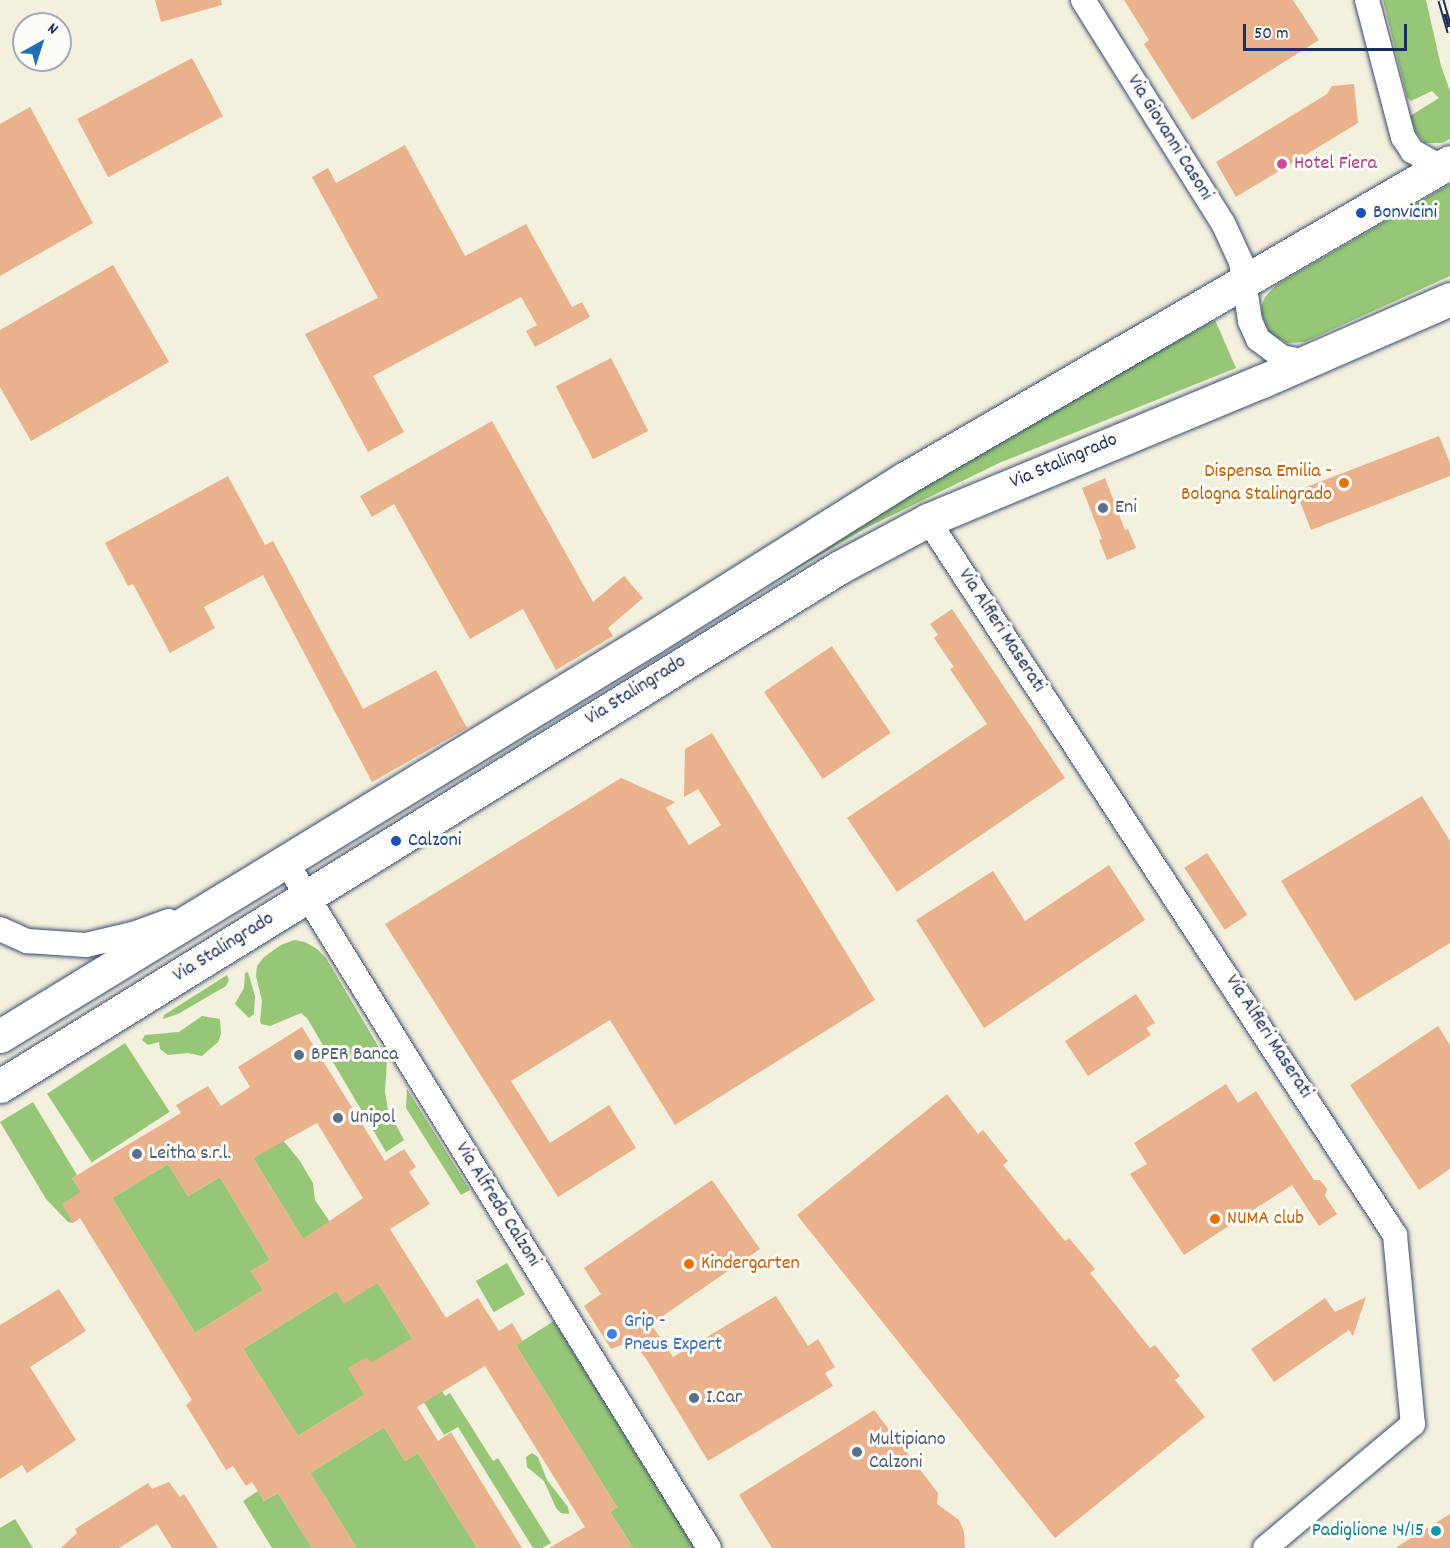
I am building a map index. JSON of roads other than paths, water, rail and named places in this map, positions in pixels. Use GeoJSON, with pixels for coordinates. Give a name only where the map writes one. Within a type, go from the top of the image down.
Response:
{"type":"FeatureCollection","features":[{"type":"Feature","properties":{"kind":"main road","name":"Via Stalingrado"},"geometry":{"type":"LineString","coordinates":[[0,1036],[654,637],[904,479],[1446,164]]}},
{"type":"Feature","properties":{"kind":"main road","name":"Via Stalingrado"},"geometry":{"type":"LineString","coordinates":[[0,1086],[840,567],[928,520],[1306,362],[1450,299]]}},
{"type":"Feature","properties":{"kind":"street","name":"Via Giovanni Casoni"},"geometry":{"type":"LineString","coordinates":[[1083,0],[1223,223],[1241,262],[1246,279]]}},
{"type":"Feature","properties":{"kind":"street"},"geometry":{"type":"LineString","coordinates":[[1367,0],[1403,137],[1412,151],[1446,164]]}},
{"type":"Feature","properties":{"kind":"street"},"geometry":{"type":"LineString","coordinates":[[1246,279],[1250,321],[1258,339],[1282,357],[1306,362]]}},
{"type":"Feature","properties":{"kind":"street","name":"Via Alfieri Maserati"},"geometry":{"type":"LineString","coordinates":[[928,520],[1395,1235],[1413,1424],[1265,1548]]}},
{"type":"Feature","properties":{"kind":"street","name":"Via Alfredo Calzoni"},"geometry":{"type":"LineString","coordinates":[[286,862],[709,1548]]}},
{"type":"Feature","properties":{"kind":"street"},"geometry":{"type":"LineString","coordinates":[[0,929],[27,942],[86,945],[133,934],[211,907]]}},
{"type":"Feature","properties":{"kind":"railway"},"geometry":{"type":"LineString","coordinates":[[1441,0],[1450,32]]}},
{"type":"Feature","properties":{"kind":"place","name":"Hotel Fiera"},"geometry":{"type":"Point","coordinates":[1282,164]}},
{"type":"Feature","properties":{"kind":"place","name":"Bonvicini"},"geometry":{"type":"Point","coordinates":[1361,213]}},
{"type":"Feature","properties":{"kind":"place","name":"Dispensa Emilia - Bologna Stalingrado"},"geometry":{"type":"Point","coordinates":[1344,483]}},
{"type":"Feature","properties":{"kind":"place","name":"Eni"},"geometry":{"type":"Point","coordinates":[1103,508]}},
{"type":"Feature","properties":{"kind":"place","name":"Calzoni"},"geometry":{"type":"Point","coordinates":[396,841]}},
{"type":"Feature","properties":{"kind":"place","name":"BPER Banca"},"geometry":{"type":"Point","coordinates":[299,1055]}},
{"type":"Feature","properties":{"kind":"place","name":"Unipol"},"geometry":{"type":"Point","coordinates":[338,1118]}},
{"type":"Feature","properties":{"kind":"place","name":"Leitha s.r.l."},"geometry":{"type":"Point","coordinates":[137,1154]}},
{"type":"Feature","properties":{"kind":"place","name":"NUMA club"},"geometry":{"type":"Point","coordinates":[1215,1219]}},
{"type":"Feature","properties":{"kind":"place","name":"Kindergarten"},"geometry":{"type":"Point","coordinates":[689,1264]}},
{"type":"Feature","properties":{"kind":"place","name":"Grip - Pneus Expert"},"geometry":{"type":"Point","coordinates":[612,1334]}},
{"type":"Feature","properties":{"kind":"place","name":"I.Car"},"geometry":{"type":"Point","coordinates":[694,1398]}},
{"type":"Feature","properties":{"kind":"place","name":"Multipiano Calzoni"},"geometry":{"type":"Point","coordinates":[857,1452]}},
{"type":"Feature","properties":{"kind":"place","name":"Padiglione 14/15"},"geometry":{"type":"Point","coordinates":[1436,1531]}}]}
